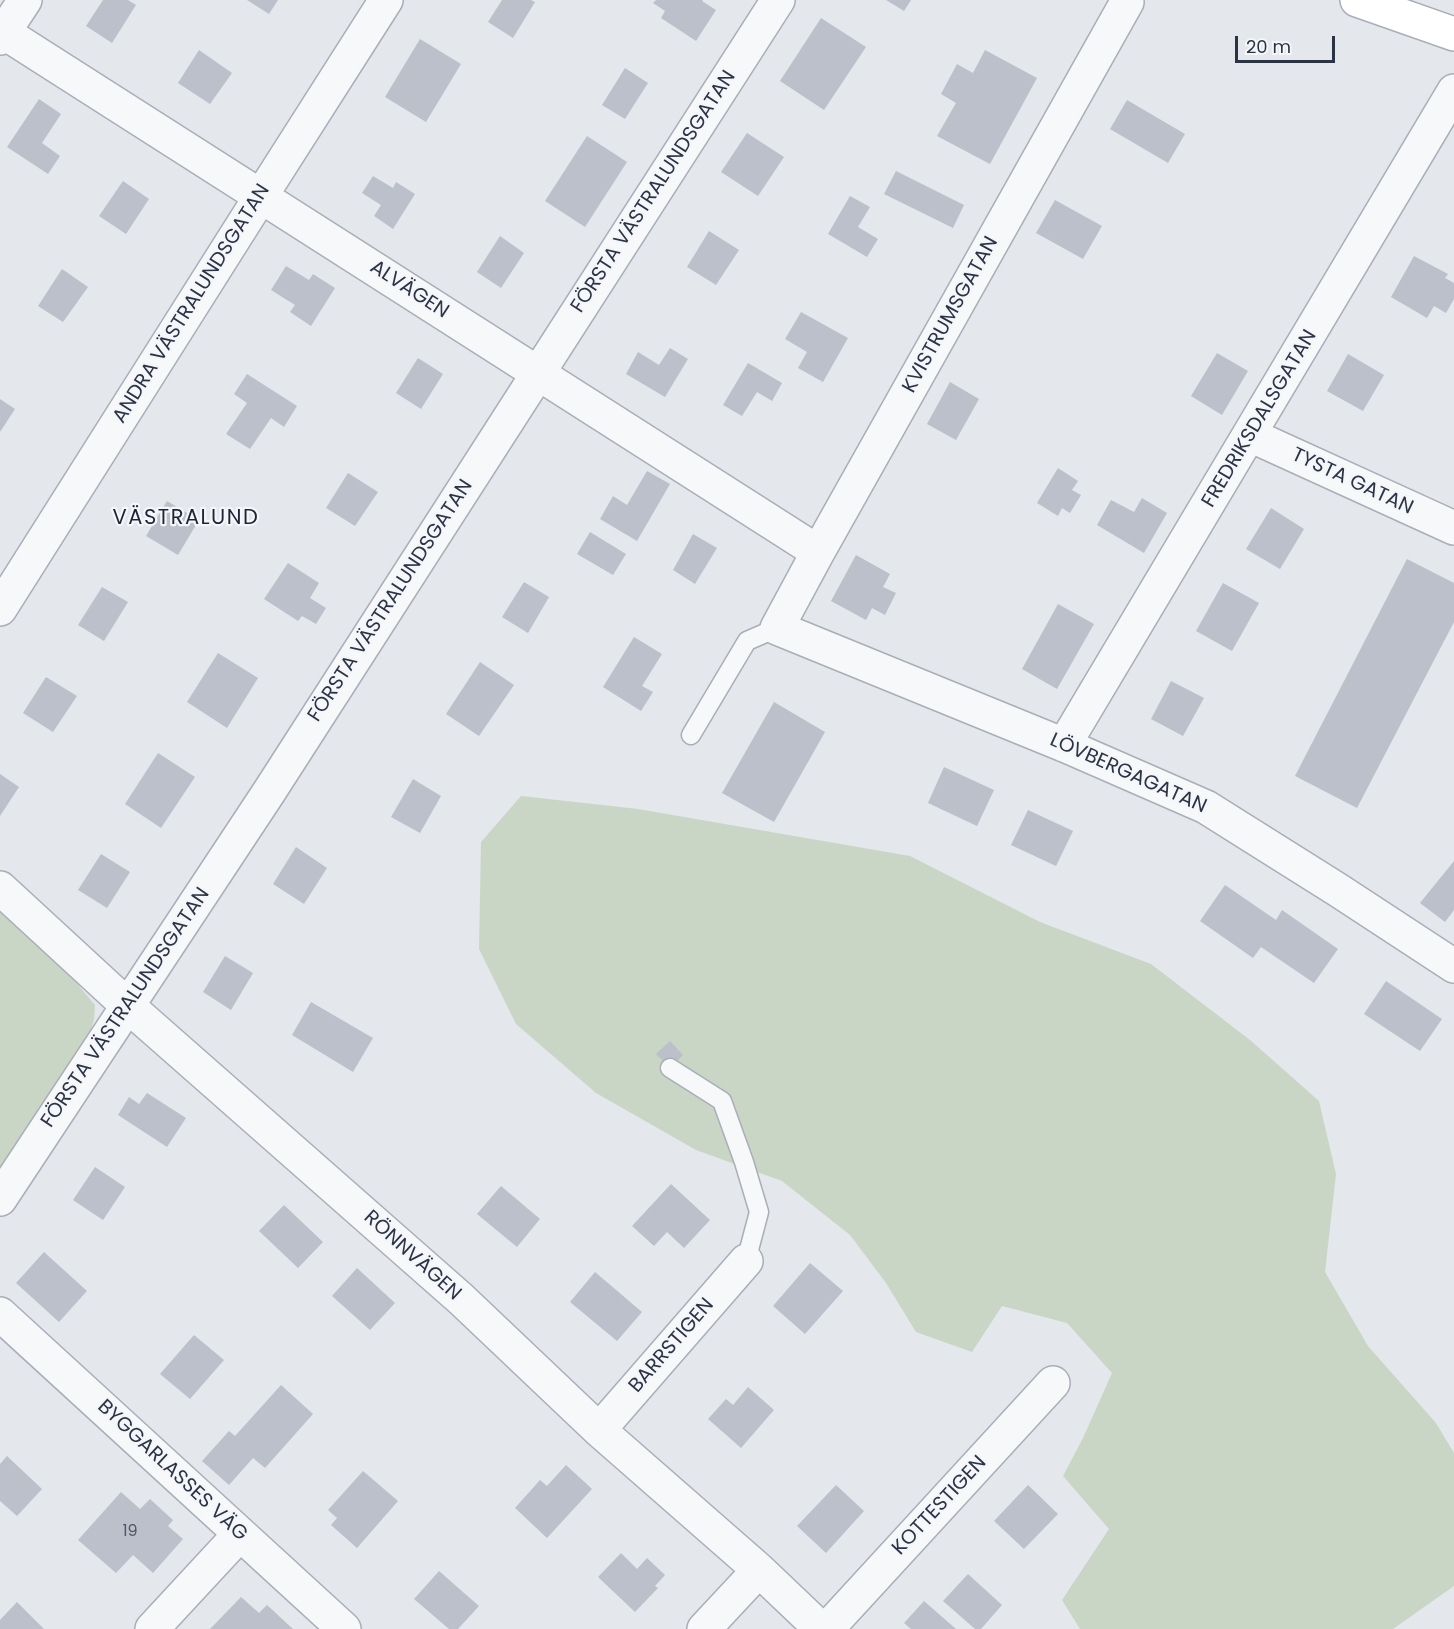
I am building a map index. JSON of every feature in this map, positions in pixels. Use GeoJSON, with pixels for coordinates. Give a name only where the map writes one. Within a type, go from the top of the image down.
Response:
{"type":"FeatureCollection","features":[{"type":"Feature","properties":{"kind":"main road"},"geometry":{"type":"LineString","coordinates":[[1357,0],[1454,34]]}},
{"type":"Feature","properties":{"kind":"street"},"geometry":{"type":"LineString","coordinates":[[1,34],[25,0]]}},
{"type":"Feature","properties":{"kind":"street","name":"ANDRA VÄSTRALUNDSGATAN"},"geometry":{"type":"LineString","coordinates":[[0,609],[386,0]]}},
{"type":"Feature","properties":{"kind":"street","name":"FÖRSTA VÄSTRALUNDSGATAN"},"geometry":{"type":"LineString","coordinates":[[0,1199],[269,792],[778,0]]}},
{"type":"Feature","properties":{"kind":"street","name":"KVISTRUMSGATAN"},"geometry":{"type":"LineString","coordinates":[[777,628],[1127,2]]}},
{"type":"Feature","properties":{"kind":"street","name":"ALVÄGEN"},"geometry":{"type":"LineString","coordinates":[[1,34],[261,196],[818,552]]}},
{"type":"Feature","properties":{"kind":"street","name":"FREDRIKSDALSGATAN"},"geometry":{"type":"LineString","coordinates":[[1064,745],[1454,91]]}},
{"type":"Feature","properties":{"kind":"street","name":"TYSTA GATAN"},"geometry":{"type":"LineString","coordinates":[[1250,435],[1454,528]]}},
{"type":"Feature","properties":{"kind":"street","name":"LÖVBERGAGATAN"},"geometry":{"type":"LineString","coordinates":[[777,628],[1064,745],[1206,807],[1454,966]]}},
{"type":"Feature","properties":{"kind":"street","name":"RÖNNVÄGEN"},"geometry":{"type":"LineString","coordinates":[[0,888],[128,1006],[461,1299],[599,1430],[759,1570],[821,1629]]}},
{"type":"Feature","properties":{"kind":"street","name":"BARRSTIGEN"},"geometry":{"type":"LineString","coordinates":[[599,1430],[746,1261]]}},
{"type":"Feature","properties":{"kind":"street","name":"BYGGARLASSES VÄG"},"geometry":{"type":"LineString","coordinates":[[0,1314],[344,1629]]}},
{"type":"Feature","properties":{"kind":"street","name":"KOTTESTIGEN"},"geometry":{"type":"LineString","coordinates":[[827,1629],[1053,1383]]}},
{"type":"Feature","properties":{"kind":"street"},"geometry":{"type":"LineString","coordinates":[[152,1629],[240,1534]]}},
{"type":"Feature","properties":{"kind":"street"},"geometry":{"type":"LineString","coordinates":[[704,1629],[759,1570]]}},
{"type":"Feature","properties":{"kind":"lane"},"geometry":{"type":"LineString","coordinates":[[691,735],[747,641],[777,628]]}},
{"type":"Feature","properties":{"kind":"lane"},"geometry":{"type":"LineString","coordinates":[[670,1068],[722,1101],[759,1212],[746,1261]]}},
{"type":"Feature","properties":{"kind":"green space"},"geometry":{"type":"Polygon","coordinates":[[[521,796],[638,809],[910,856],[1040,922],[1151,964],[1250,1040],[1319,1101],[1336,1174],[1325,1272],[1368,1346],[1436,1423],[1454,1453],[1454,1586],[1393,1629],[1080,1629],[1062,1600],[1109,1529],[1063,1476],[1112,1373],[1067,1323],[1002,1306],[972,1352],[916,1332],[886,1283],[850,1235],[782,1181],[696,1150],[596,1093],[516,1024],[479,949],[481,842],[521,796]]]}},
{"type":"Feature","properties":{"kind":"green space"},"geometry":{"type":"Polygon","coordinates":[[[0,911],[70,975],[95,1005],[91,1029],[0,1169],[0,911]]]}},
{"type":"Feature","properties":{"kind":"building"},"geometry":{"type":"Polygon","coordinates":[[[103,0],[128,0],[136,5],[112,43],[86,26],[103,0]]]}},
{"type":"Feature","properties":{"kind":"building"},"geometry":{"type":"Polygon","coordinates":[[[247,0],[278,0],[269,14],[247,0]]]}},
{"type":"Feature","properties":{"kind":"building"},"geometry":{"type":"Polygon","coordinates":[[[502,0],[535,2],[513,38],[488,22],[502,0]]]}},
{"type":"Feature","properties":{"kind":"building"},"geometry":{"type":"Polygon","coordinates":[[[656,0],[703,0],[716,10],[696,41],[661,18],[665,11],[653,3],[656,0]]]}},
{"type":"Feature","properties":{"kind":"building"},"geometry":{"type":"Polygon","coordinates":[[[886,0],[911,0],[904,11],[886,0]]]}},
{"type":"Feature","properties":{"kind":"building"},"geometry":{"type":"Polygon","coordinates":[[[821,18],[866,47],[824,110],[780,81],[821,18]]]}},
{"type":"Feature","properties":{"kind":"building"},"geometry":{"type":"Polygon","coordinates":[[[420,39],[461,64],[426,122],[385,97],[420,39]]]}},
{"type":"Feature","properties":{"kind":"building"},"geometry":{"type":"Polygon","coordinates":[[[199,50],[232,73],[210,104],[178,83],[199,50]]]}},
{"type":"Feature","properties":{"kind":"building"},"geometry":{"type":"Polygon","coordinates":[[[985,50],[1037,78],[990,164],[937,136],[956,103],[941,94],[957,64],[973,73],[985,50]]]}},
{"type":"Feature","properties":{"kind":"building"},"geometry":{"type":"Polygon","coordinates":[[[625,68],[648,83],[625,119],[602,105],[625,68]]]}},
{"type":"Feature","properties":{"kind":"building"},"geometry":{"type":"Polygon","coordinates":[[[39,99],[61,114],[42,143],[60,156],[48,174],[7,147],[39,99]]]}},
{"type":"Feature","properties":{"kind":"building"},"geometry":{"type":"Polygon","coordinates":[[[1127,100],[1185,134],[1168,163],[1110,129],[1127,100]]]}},
{"type":"Feature","properties":{"kind":"building"},"geometry":{"type":"Polygon","coordinates":[[[747,133],[784,157],[758,196],[721,172],[747,133]]]}},
{"type":"Feature","properties":{"kind":"building"},"geometry":{"type":"Polygon","coordinates":[[[587,136],[627,162],[585,227],[545,201],[587,136]]]}},
{"type":"Feature","properties":{"kind":"building"},"geometry":{"type":"Polygon","coordinates":[[[896,171],[964,205],[953,228],[884,194],[896,171]]]}},
{"type":"Feature","properties":{"kind":"building"},"geometry":{"type":"Polygon","coordinates":[[[373,176],[393,188],[396,182],[415,194],[393,229],[374,216],[381,205],[362,193],[373,176]]]}},
{"type":"Feature","properties":{"kind":"building"},"geometry":{"type":"Polygon","coordinates":[[[123,181],[149,199],[126,234],[99,216],[123,181]]]}},
{"type":"Feature","properties":{"kind":"building"},"geometry":{"type":"Polygon","coordinates":[[[850,196],[870,207],[858,227],[878,239],[867,257],[828,234],[850,196]]]}},
{"type":"Feature","properties":{"kind":"building"},"geometry":{"type":"Polygon","coordinates":[[[1055,200],[1102,226],[1083,259],[1036,233],[1055,200]]]}},
{"type":"Feature","properties":{"kind":"building"},"geometry":{"type":"Polygon","coordinates":[[[709,231],[739,250],[716,285],[687,267],[709,231]]]}},
{"type":"Feature","properties":{"kind":"building"},"geometry":{"type":"Polygon","coordinates":[[[500,236],[524,253],[501,288],[477,272],[500,236]]]}},
{"type":"Feature","properties":{"kind":"building"},"geometry":{"type":"Polygon","coordinates":[[[1414,256],[1448,274],[1445,278],[1454,283],[1454,299],[1446,313],[1434,306],[1427,318],[1391,297],[1414,256]]]}},
{"type":"Feature","properties":{"kind":"building"},"geometry":{"type":"Polygon","coordinates":[[[286,266],[309,280],[313,274],[335,288],[311,326],[290,312],[295,305],[271,290],[286,266]]]}},
{"type":"Feature","properties":{"kind":"building"},"geometry":{"type":"Polygon","coordinates":[[[62,269],[88,287],[63,322],[38,306],[62,269]]]}},
{"type":"Feature","properties":{"kind":"building"},"geometry":{"type":"Polygon","coordinates":[[[801,312],[848,338],[823,382],[798,368],[807,352],[785,339],[801,312]]]}},
{"type":"Feature","properties":{"kind":"building"},"geometry":{"type":"Polygon","coordinates":[[[670,348],[688,359],[665,397],[626,374],[638,352],[659,365],[670,348]]]}},
{"type":"Feature","properties":{"kind":"building"},"geometry":{"type":"Polygon","coordinates":[[[1217,353],[1248,371],[1222,415],[1191,396],[1217,353]]]}},
{"type":"Feature","properties":{"kind":"building"},"geometry":{"type":"Polygon","coordinates":[[[1348,354],[1384,375],[1363,411],[1327,391],[1348,354]]]}},
{"type":"Feature","properties":{"kind":"building"},"geometry":{"type":"Polygon","coordinates":[[[418,358],[443,374],[421,409],[396,393],[418,358]]]}},
{"type":"Feature","properties":{"kind":"building"},"geometry":{"type":"Polygon","coordinates":[[[748,363],[782,383],[772,401],[757,392],[742,416],[723,405],[748,363]]]}},
{"type":"Feature","properties":{"kind":"building"},"geometry":{"type":"Polygon","coordinates":[[[247,374],[297,406],[284,427],[271,418],[250,449],[226,434],[247,403],[234,394],[247,374]]]}},
{"type":"Feature","properties":{"kind":"building"},"geometry":{"type":"Polygon","coordinates":[[[950,382],[979,399],[956,440],[927,424],[950,382]]]}},
{"type":"Feature","properties":{"kind":"building"},"geometry":{"type":"Polygon","coordinates":[[[0,399],[15,409],[0,432],[0,399]]]}},
{"type":"Feature","properties":{"kind":"building"},"geometry":{"type":"Polygon","coordinates":[[[1058,468],[1078,481],[1072,490],[1081,495],[1070,513],[1062,508],[1058,516],[1037,503],[1058,468]]]}},
{"type":"Feature","properties":{"kind":"building"},"geometry":{"type":"Polygon","coordinates":[[[647,471],[670,484],[637,541],[600,519],[613,496],[627,505],[647,471]]]}},
{"type":"Feature","properties":{"kind":"building"},"geometry":{"type":"Polygon","coordinates":[[[348,473],[378,492],[355,526],[326,508],[348,473]]]}},
{"type":"Feature","properties":{"kind":"building"},"geometry":{"type":"Polygon","coordinates":[[[1142,498],[1167,513],[1144,553],[1097,525],[1111,500],[1134,512],[1142,498]]]}},
{"type":"Feature","properties":{"kind":"building"},"geometry":{"type":"Polygon","coordinates":[[[167,501],[199,520],[178,555],[146,536],[167,501]]]}},
{"type":"Feature","properties":{"kind":"building"},"geometry":{"type":"Polygon","coordinates":[[[1271,508],[1304,529],[1280,569],[1246,549],[1271,508]]]}},
{"type":"Feature","properties":{"kind":"building"},"geometry":{"type":"Polygon","coordinates":[[[590,532],[626,554],[613,575],[577,554],[590,532]]]}},
{"type":"Feature","properties":{"kind":"building"},"geometry":{"type":"Polygon","coordinates":[[[693,534],[717,548],[695,584],[673,570],[693,534]]]}},
{"type":"Feature","properties":{"kind":"building"},"geometry":{"type":"Polygon","coordinates":[[[856,555],[890,574],[883,587],[896,593],[885,615],[872,608],[866,620],[831,601],[856,555]]]}},
{"type":"Feature","properties":{"kind":"building"},"geometry":{"type":"Polygon","coordinates":[[[1407,559],[1454,583],[1454,622],[1357,808],[1295,776],[1407,559]]]}},
{"type":"Feature","properties":{"kind":"building"},"geometry":{"type":"Polygon","coordinates":[[[288,563],[319,583],[310,598],[326,608],[316,624],[302,616],[298,621],[264,599],[288,563]]]}},
{"type":"Feature","properties":{"kind":"building"},"geometry":{"type":"Polygon","coordinates":[[[524,582],[549,597],[528,633],[502,617],[524,582]]]}},
{"type":"Feature","properties":{"kind":"building"},"geometry":{"type":"Polygon","coordinates":[[[1223,583],[1259,603],[1232,651],[1196,631],[1223,583]]]}},
{"type":"Feature","properties":{"kind":"building"},"geometry":{"type":"Polygon","coordinates":[[[102,587],[128,602],[104,641],[78,625],[102,587]]]}},
{"type":"Feature","properties":{"kind":"building"},"geometry":{"type":"Polygon","coordinates":[[[1058,604],[1094,624],[1057,689],[1022,669],[1058,604]]]}},
{"type":"Feature","properties":{"kind":"building"},"geometry":{"type":"Polygon","coordinates":[[[634,637],[662,654],[642,686],[653,692],[641,711],[603,687],[634,637]]]}},
{"type":"Feature","properties":{"kind":"building"},"geometry":{"type":"Polygon","coordinates":[[[218,653],[258,678],[227,728],[187,702],[218,653]]]}},
{"type":"Feature","properties":{"kind":"building"},"geometry":{"type":"Polygon","coordinates":[[[480,662],[514,685],[479,736],[446,714],[480,662]]]}},
{"type":"Feature","properties":{"kind":"building"},"geometry":{"type":"Polygon","coordinates":[[[46,677],[77,696],[53,732],[23,713],[46,677]]]}},
{"type":"Feature","properties":{"kind":"building"},"geometry":{"type":"Polygon","coordinates":[[[1171,681],[1204,698],[1183,736],[1151,719],[1171,681]]]}},
{"type":"Feature","properties":{"kind":"building"},"geometry":{"type":"Polygon","coordinates":[[[774,702],[825,732],[774,822],[722,793],[774,702]]]}},
{"type":"Feature","properties":{"kind":"building"},"geometry":{"type":"Polygon","coordinates":[[[158,753],[195,777],[161,828],[125,804],[158,753]]]}},
{"type":"Feature","properties":{"kind":"building"},"geometry":{"type":"Polygon","coordinates":[[[944,767],[994,790],[977,826],[928,803],[944,767]]]}},
{"type":"Feature","properties":{"kind":"building"},"geometry":{"type":"Polygon","coordinates":[[[0,774],[19,787],[0,816],[0,774]]]}},
{"type":"Feature","properties":{"kind":"building"},"geometry":{"type":"Polygon","coordinates":[[[413,779],[441,796],[420,833],[391,817],[413,779]]]}},
{"type":"Feature","properties":{"kind":"building"},"geometry":{"type":"Polygon","coordinates":[[[1028,810],[1073,831],[1056,866],[1011,845],[1028,810]]]}},
{"type":"Feature","properties":{"kind":"building"},"geometry":{"type":"Polygon","coordinates":[[[296,847],[327,868],[304,904],[273,884],[296,847]]]}},
{"type":"Feature","properties":{"kind":"building"},"geometry":{"type":"Polygon","coordinates":[[[101,854],[130,872],[107,908],[78,890],[101,854]]]}},
{"type":"Feature","properties":{"kind":"building"},"geometry":{"type":"Polygon","coordinates":[[[1454,861],[1454,910],[1445,922],[1420,903],[1454,861]]]}},
{"type":"Feature","properties":{"kind":"building"},"geometry":{"type":"Polygon","coordinates":[[[1225,885],[1276,920],[1282,910],[1338,949],[1314,983],[1261,947],[1253,958],[1200,921],[1225,885]]]}},
{"type":"Feature","properties":{"kind":"building"},"geometry":{"type":"Polygon","coordinates":[[[225,956],[253,973],[231,1010],[203,992],[225,956]]]}},
{"type":"Feature","properties":{"kind":"building"},"geometry":{"type":"Polygon","coordinates":[[[1386,981],[1442,1019],[1420,1051],[1364,1014],[1386,981]]]}},
{"type":"Feature","properties":{"kind":"building"},"geometry":{"type":"Polygon","coordinates":[[[311,1002],[373,1038],[353,1072],[292,1035],[311,1002]]]}},
{"type":"Feature","properties":{"kind":"building"},"geometry":{"type":"Polygon","coordinates":[[[670,1041],[683,1055],[670,1068],[656,1054],[670,1041]]]}},
{"type":"Feature","properties":{"kind":"building"},"geometry":{"type":"Polygon","coordinates":[[[147,1093],[186,1118],[167,1147],[118,1115],[129,1097],[139,1104],[147,1093]]]}},
{"type":"Feature","properties":{"kind":"building"},"geometry":{"type":"Polygon","coordinates":[[[95,1167],[125,1187],[103,1220],[73,1200],[95,1167]]]}},
{"type":"Feature","properties":{"kind":"building"},"geometry":{"type":"Polygon","coordinates":[[[671,1184],[710,1220],[684,1248],[667,1232],[654,1246],[632,1226],[671,1184]]]}},
{"type":"Feature","properties":{"kind":"building"},"geometry":{"type":"Polygon","coordinates":[[[501,1186],[540,1219],[517,1247],[477,1214],[501,1186]]]}},
{"type":"Feature","properties":{"kind":"building"},"geometry":{"type":"Polygon","coordinates":[[[284,1205],[323,1242],[298,1268],[259,1231],[284,1205]]]}},
{"type":"Feature","properties":{"kind":"building"},"geometry":{"type":"Polygon","coordinates":[[[44,1252],[87,1291],[59,1322],[16,1283],[44,1252]]]}},
{"type":"Feature","properties":{"kind":"building"},"geometry":{"type":"Polygon","coordinates":[[[810,1263],[843,1291],[805,1334],[773,1306],[810,1263]]]}},
{"type":"Feature","properties":{"kind":"building"},"geometry":{"type":"Polygon","coordinates":[[[357,1268],[395,1303],[370,1330],[332,1296],[357,1268]]]}},
{"type":"Feature","properties":{"kind":"building"},"geometry":{"type":"Polygon","coordinates":[[[595,1272],[642,1312],[617,1341],[570,1302],[595,1272]]]}},
{"type":"Feature","properties":{"kind":"building"},"geometry":{"type":"Polygon","coordinates":[[[194,1335],[224,1360],[190,1399],[160,1374],[194,1335]]]}},
{"type":"Feature","properties":{"kind":"building"},"geometry":{"type":"Polygon","coordinates":[[[281,1385],[313,1414],[265,1468],[253,1458],[229,1485],[202,1461],[229,1431],[235,1436],[281,1385]]]}},
{"type":"Feature","properties":{"kind":"building"},"geometry":{"type":"Polygon","coordinates":[[[748,1387],[774,1410],[741,1448],[708,1419],[726,1399],[733,1405],[748,1387]]]}},
{"type":"Feature","properties":{"kind":"building"},"geometry":{"type":"Polygon","coordinates":[[[7,1456],[42,1489],[17,1516],[0,1501],[0,1464],[7,1456]]]}},
{"type":"Feature","properties":{"kind":"building"},"geometry":{"type":"Polygon","coordinates":[[[566,1465],[592,1489],[547,1538],[515,1508],[540,1480],[547,1486],[566,1465]]]}},
{"type":"Feature","properties":{"kind":"building"},"geometry":{"type":"Polygon","coordinates":[[[363,1471],[398,1501],[357,1548],[331,1525],[337,1518],[328,1510],[363,1471]]]}},
{"type":"Feature","properties":{"kind":"building"},"geometry":{"type":"Polygon","coordinates":[[[836,1485],[864,1511],[826,1553],[797,1526],[836,1485]]]}},
{"type":"Feature","properties":{"kind":"building"},"geometry":{"type":"Polygon","coordinates":[[[1028,1485],[1058,1514],[1024,1549],[994,1521],[1028,1485]]]}},
{"type":"Feature","properties":{"kind":"building"},"geometry":{"type":"Polygon","coordinates":[[[121,1492],[140,1509],[150,1499],[173,1520],[168,1526],[183,1539],[153,1573],[133,1555],[116,1573],[78,1540],[121,1492]]]}},
{"type":"Feature","properties":{"kind":"building"},"geometry":{"type":"Polygon","coordinates":[[[621,1553],[637,1569],[647,1558],[665,1575],[655,1586],[658,1588],[635,1612],[598,1577],[621,1553]]]}},
{"type":"Feature","properties":{"kind":"building"},"geometry":{"type":"Polygon","coordinates":[[[439,1571],[479,1606],[458,1629],[449,1629],[414,1599],[439,1571]]]}},
{"type":"Feature","properties":{"kind":"building"},"geometry":{"type":"Polygon","coordinates":[[[968,1574],[1002,1605],[981,1629],[975,1629],[943,1601],[968,1574]]]}},
{"type":"Feature","properties":{"kind":"building"},"geometry":{"type":"Polygon","coordinates":[[[241,1597],[259,1613],[267,1605],[293,1629],[210,1629],[241,1597]]]}},
{"type":"Feature","properties":{"kind":"building"},"geometry":{"type":"Polygon","coordinates":[[[924,1601],[956,1629],[911,1629],[904,1623],[924,1601]]]}},
{"type":"Feature","properties":{"kind":"building"},"geometry":{"type":"Polygon","coordinates":[[[17,1602],[44,1629],[0,1629],[0,1620],[17,1602]]]}},
{"type":"Feature","properties":{"kind":"district","name":"VÄSTRALUND"},"geometry":{"type":"Point","coordinates":[186,519]}}]}
